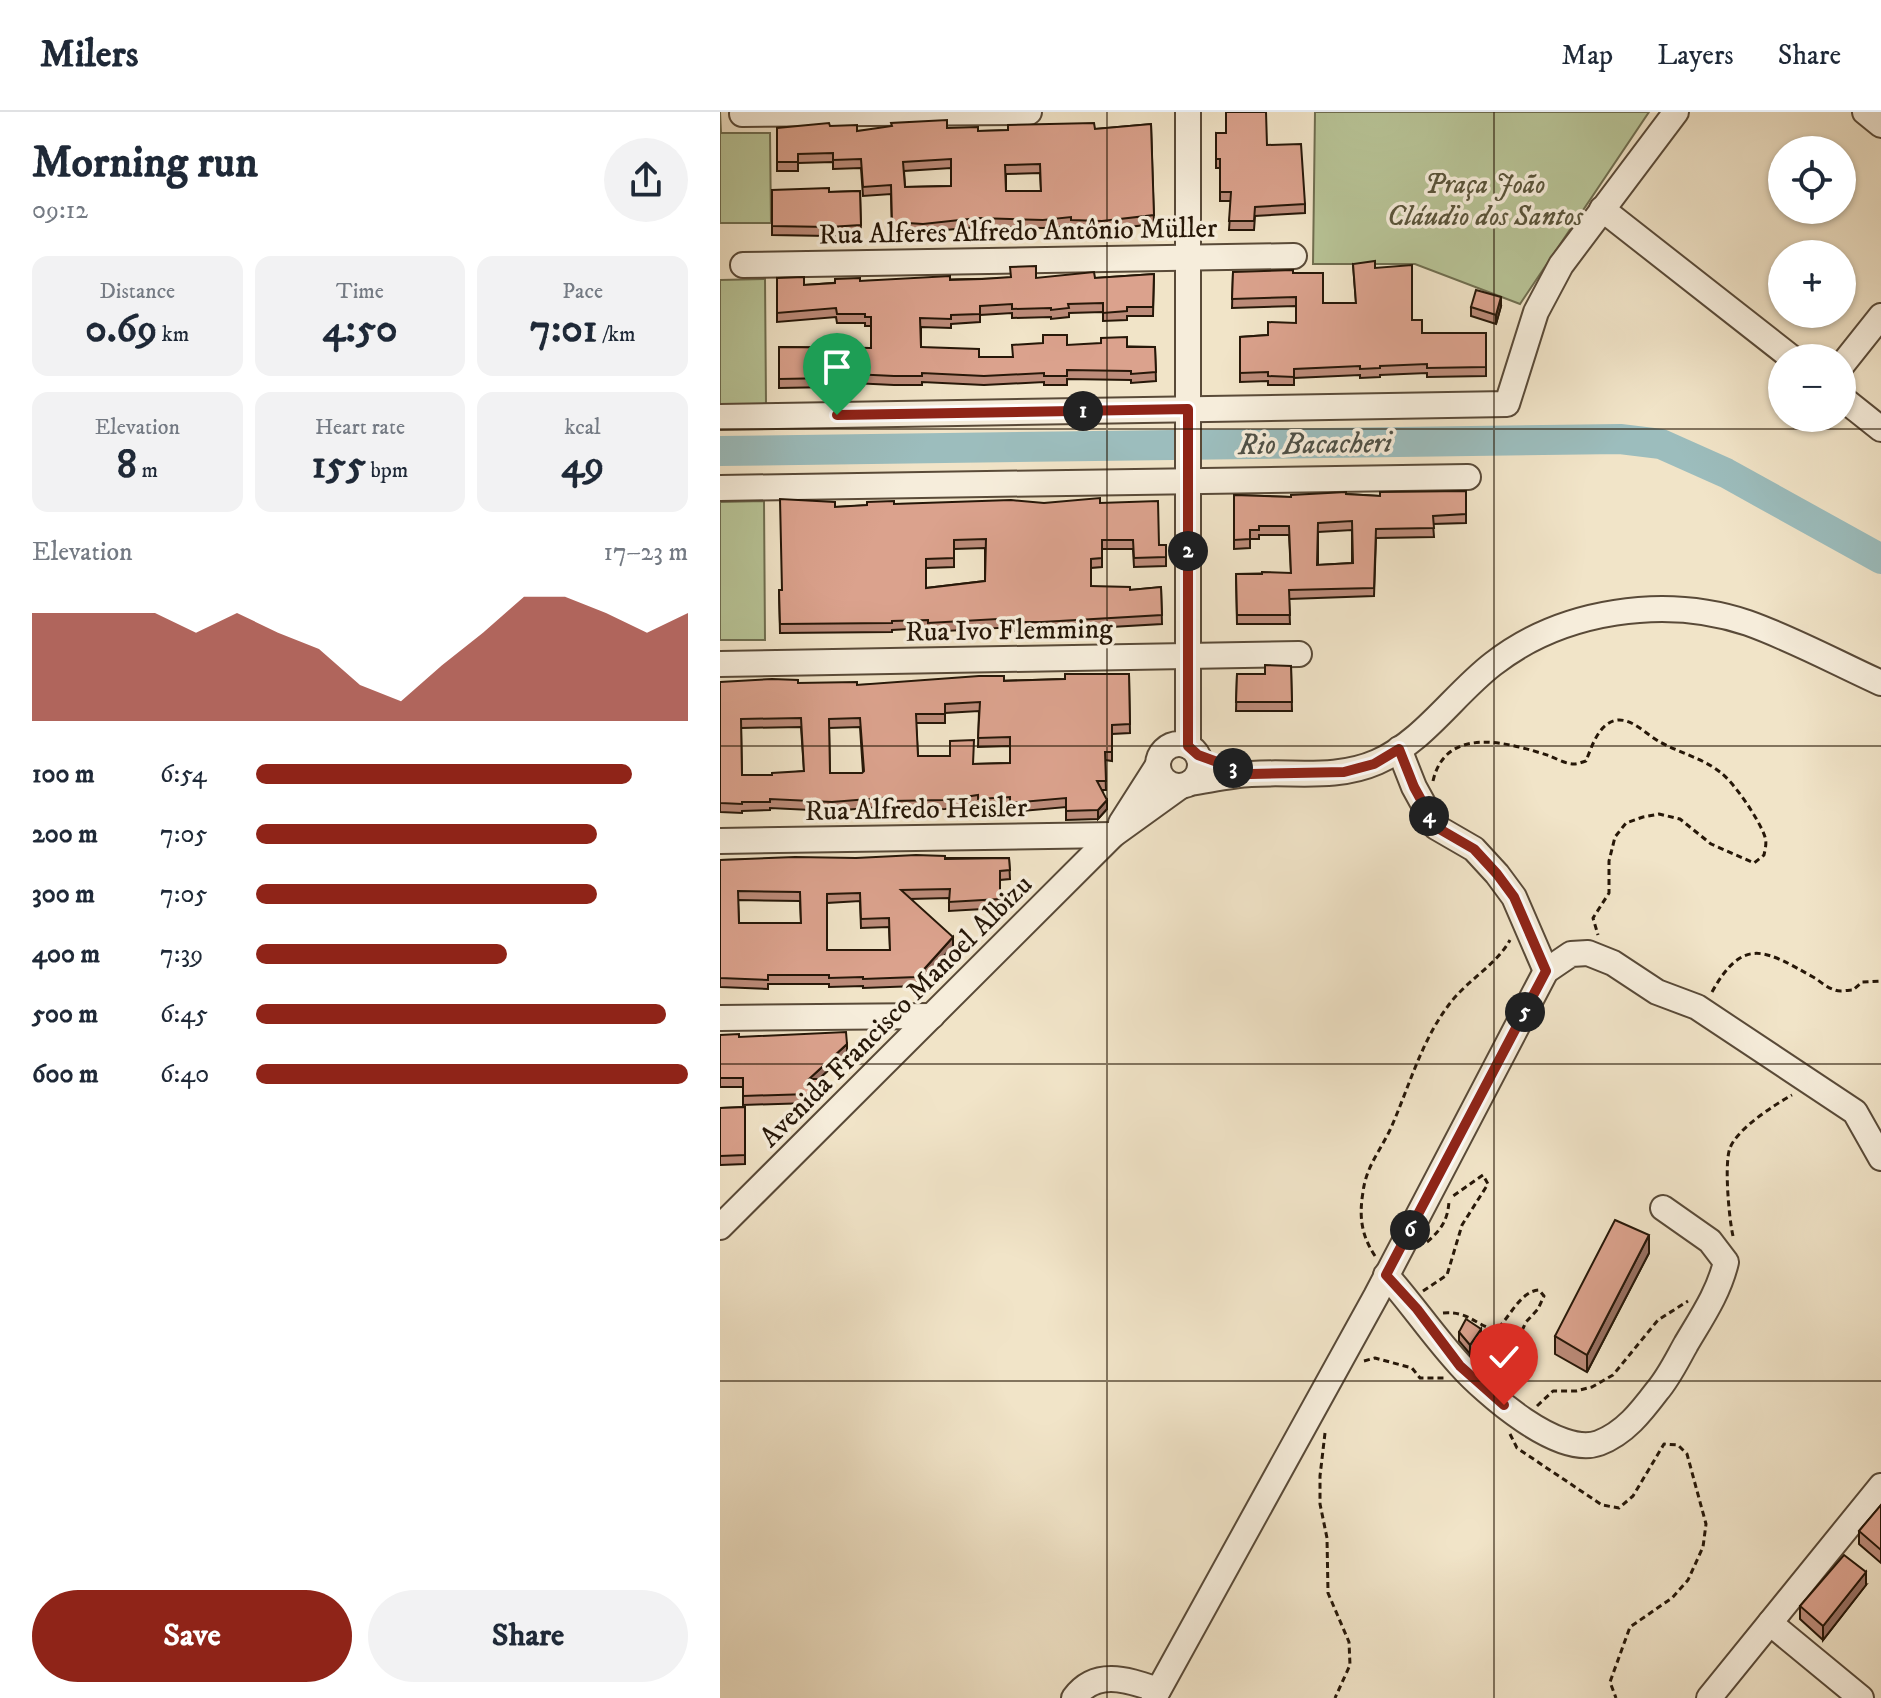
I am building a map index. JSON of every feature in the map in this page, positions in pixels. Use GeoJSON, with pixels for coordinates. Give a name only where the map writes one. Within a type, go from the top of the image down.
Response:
{"type":"FeatureCollection","features":[{"type":"Feature","properties":{"kind":"street"},"geometry":{"type":"LineString","coordinates":[[742,114],[1029,112]]}},
{"type":"Feature","properties":{"kind":"street"},"geometry":{"type":"LineString","coordinates":[[1188,112],[1188,656],[1177,754],[1159,772],[1168,783],[1186,784],[1250,774],[1344,772],[1374,764],[1399,749],[1476,678],[1515,649],[1563,627],[1613,613],[1666,609],[1719,615],[1770,632],[1881,683]]}},
{"type":"Feature","properties":{"kind":"street"},"geometry":{"type":"LineString","coordinates":[[720,417],[1188,414],[1507,404],[1536,312],[1548,287],[1561,265],[1676,112]]}},
{"type":"Feature","properties":{"kind":"street"},"geometry":{"type":"LineString","coordinates":[[1865,112],[1881,125]]}},
{"type":"Feature","properties":{"kind":"street"},"geometry":{"type":"LineString","coordinates":[[1602,209],[1774,344]]}},
{"type":"Feature","properties":{"kind":"street","name":"Rua Alferes Alfredo Antônio Müller"},"geometry":{"type":"LineString","coordinates":[[743,265],[1294,256]]}},
{"type":"Feature","properties":{"kind":"street"},"geometry":{"type":"LineString","coordinates":[[1856,347],[1881,316]]}},
{"type":"Feature","properties":{"kind":"street"},"geometry":{"type":"LineString","coordinates":[[1856,409],[1881,429]]}},
{"type":"Feature","properties":{"kind":"street"},"geometry":{"type":"LineString","coordinates":[[720,488],[1188,474],[1468,477]]}},
{"type":"Feature","properties":{"kind":"street","name":"Rua Ivo Flemming"},"geometry":{"type":"LineString","coordinates":[[720,664],[1299,654]]}},
{"type":"Feature","properties":{"kind":"street"},"geometry":{"type":"LineString","coordinates":[[1399,749],[1414,787],[1436,827],[1474,849],[1514,897],[1546,971]]}},
{"type":"Feature","properties":{"kind":"street"},"geometry":{"type":"LineString","coordinates":[[1177,754],[1250,774]]}},
{"type":"Feature","properties":{"kind":"street"},"geometry":{"type":"LineString","coordinates":[[1177,754],[1199,773],[1186,784]]}},
{"type":"Feature","properties":{"kind":"street","name":"Avenida Francisco Manoel Albizu"},"geometry":{"type":"LineString","coordinates":[[720,1227],[1113,835],[1177,754]]}},
{"type":"Feature","properties":{"kind":"street","name":"Avenida Francisco Manoel Albizu"},"geometry":{"type":"LineString","coordinates":[[1113,835],[1186,784]]}},
{"type":"Feature","properties":{"kind":"street","name":"Rua Alfredo Heisler"},"geometry":{"type":"LineString","coordinates":[[720,841],[1113,835]]}},
{"type":"Feature","properties":{"kind":"street"},"geometry":{"type":"LineString","coordinates":[[1074,1698],[1081,1689],[1099,1679],[1120,1678],[1156,1694],[1386,1275],[1546,971],[1571,954],[1588,953],[1613,963],[1657,992],[1697,1007],[1855,1112],[1881,1158]]}},
{"type":"Feature","properties":{"kind":"street"},"geometry":{"type":"LineString","coordinates":[[720,1018],[932,1016]]}},
{"type":"Feature","properties":{"kind":"street"},"geometry":{"type":"LineString","coordinates":[[720,1197],[751,1197]]}},
{"type":"Feature","properties":{"kind":"street"},"geometry":{"type":"LineString","coordinates":[[1386,1275],[1417,1309],[1460,1366],[1504,1405],[1543,1432],[1575,1445],[1597,1444],[1631,1423],[1663,1384],[1721,1284],[1726,1262],[1710,1241],[1663,1208]]}},
{"type":"Feature","properties":{"kind":"street"},"geometry":{"type":"LineString","coordinates":[[1709,1698],[1881,1486]]}},
{"type":"Feature","properties":{"kind":"street"},"geometry":{"type":"LineString","coordinates":[[1770,1623],[1861,1698]]}},
{"type":"Feature","properties":{"kind":"path"},"geometry":{"type":"LineString","coordinates":[[1429,817],[1434,776],[1446,754],[1465,744],[1494,742],[1521,747],[1572,765],[1586,761],[1603,726],[1616,720],[1630,722],[1664,745],[1722,773],[1762,830],[1766,840],[1764,855],[1754,863],[1711,844],[1680,819],[1659,814],[1626,823],[1615,837],[1609,861],[1609,893],[1593,918],[1600,940],[1613,963]]}},
{"type":"Feature","properties":{"kind":"path"},"geometry":{"type":"LineString","coordinates":[[1697,1007],[1712,993],[1724,971],[1741,956],[1759,952],[1835,990],[1853,990],[1862,982],[1881,981]]}},
{"type":"Feature","properties":{"kind":"green space"},"geometry":{"type":"Polygon","coordinates":[[[720,112],[721,133],[770,133],[771,223],[720,223],[720,112]]]}},
{"type":"Feature","properties":{"kind":"green space","name":"Praça João Cláudio dos Santos"},"geometry":{"type":"Polygon","coordinates":[[[1315,112],[1649,112],[1520,304],[1415,264],[1313,264],[1315,112]]]}},
{"type":"Feature","properties":{"kind":"green space"},"geometry":{"type":"Polygon","coordinates":[[[765,279],[766,404],[720,404],[720,280],[765,279]]]}},
{"type":"Feature","properties":{"kind":"green space"},"geometry":{"type":"Polygon","coordinates":[[[764,501],[765,640],[720,640],[720,502],[764,501]]]}},
{"type":"Feature","properties":{"kind":"building"},"geometry":{"type":"Polygon","coordinates":[[[1226,112],[1266,112],[1267,145],[1301,144],[1305,204],[1255,207],[1254,221],[1229,221],[1231,192],[1220,192],[1220,159],[1216,159],[1216,133],[1226,133],[1226,112]]]}},
{"type":"Feature","properties":{"kind":"building"},"geometry":{"type":"Polygon","coordinates":[[[947,120],[947,128],[978,127],[978,131],[1008,130],[1008,125],[1094,123],[1095,129],[1151,124],[1154,215],[1102,221],[1071,220],[1071,217],[1043,220],[978,218],[923,224],[892,222],[891,185],[863,187],[861,159],[833,160],[833,153],[798,154],[798,162],[777,162],[777,128],[829,123],[830,126],[857,125],[857,131],[892,126],[891,123],[947,120]],[[951,159],[903,162],[905,187],[951,186],[951,159]],[[1040,164],[1005,165],[1006,191],[1041,191],[1040,164]]]}},
{"type":"Feature","properties":{"kind":"building"},"geometry":{"type":"Polygon","coordinates":[[[829,188],[829,192],[860,191],[861,225],[772,226],[772,190],[829,188]]]}},
{"type":"Feature","properties":{"kind":"building"},"geometry":{"type":"Polygon","coordinates":[[[1375,261],[1375,268],[1412,265],[1412,320],[1422,320],[1422,333],[1486,333],[1486,367],[1427,368],[1427,364],[1360,369],[1360,366],[1294,369],[1294,377],[1268,376],[1268,372],[1240,373],[1240,337],[1268,335],[1268,322],[1296,323],[1296,297],[1232,299],[1233,272],[1293,270],[1293,273],[1323,273],[1323,303],[1356,303],[1353,264],[1375,261]]]}},
{"type":"Feature","properties":{"kind":"building"},"geometry":{"type":"Polygon","coordinates":[[[1036,266],[1036,278],[1094,272],[1095,278],[1154,274],[1153,307],[1127,307],[1127,311],[1103,313],[1103,303],[1068,304],[1069,308],[1051,310],[1012,309],[1012,304],[980,306],[980,314],[951,315],[951,319],[920,318],[921,347],[979,349],[979,357],[1013,357],[1012,345],[1043,343],[1043,335],[1067,335],[1067,345],[1101,343],[1101,338],[1127,337],[1127,347],[1155,347],[1156,372],[1131,374],[1131,371],[1067,370],[1067,376],[1044,376],[1044,373],[984,376],[922,373],[922,376],[894,376],[832,373],[832,378],[779,379],[779,347],[871,348],[871,317],[865,317],[865,314],[837,314],[836,308],[777,313],[777,278],[804,277],[804,285],[860,278],[860,281],[950,276],[950,280],[982,279],[1011,277],[1010,267],[1036,266]]]}},
{"type":"Feature","properties":{"kind":"building"},"geometry":{"type":"Polygon","coordinates":[[[1476,290],[1501,297],[1496,315],[1471,307],[1476,290]]]}},
{"type":"Feature","properties":{"kind":"building"},"geometry":{"type":"Polygon","coordinates":[[[1466,491],[1466,514],[1433,516],[1434,528],[1376,529],[1374,588],[1289,590],[1290,615],[1237,615],[1236,574],[1291,573],[1289,526],[1259,526],[1259,530],[1250,530],[1250,539],[1234,540],[1234,495],[1291,497],[1346,492],[1380,496],[1380,492],[1466,491]],[[1352,521],[1318,523],[1317,565],[1353,563],[1352,521]]]}},
{"type":"Feature","properties":{"kind":"building"},"geometry":{"type":"Polygon","coordinates":[[[1100,498],[1100,503],[1158,501],[1159,545],[1166,545],[1166,557],[1134,558],[1133,540],[1102,540],[1102,558],[1091,559],[1091,586],[1130,587],[1130,590],[1161,587],[1162,615],[1042,622],[1015,622],[1015,618],[928,623],[928,620],[780,624],[780,499],[835,502],[835,507],[894,501],[894,504],[1011,500],[1044,503],[1100,498]],[[986,539],[954,540],[954,558],[926,559],[926,588],[985,581],[986,539]]]}},
{"type":"Feature","properties":{"kind":"building"},"geometry":{"type":"Polygon","coordinates":[[[1265,665],[1291,666],[1292,702],[1236,702],[1237,674],[1265,674],[1265,665]]]}},
{"type":"Feature","properties":{"kind":"building"},"geometry":{"type":"Polygon","coordinates":[[[1065,674],[1129,674],[1130,724],[1112,725],[1112,752],[1105,752],[1106,781],[1097,781],[1107,800],[1098,810],[1066,811],[1066,798],[1010,803],[1010,797],[978,799],[978,795],[945,800],[891,801],[892,797],[832,802],[770,799],[770,802],[720,803],[720,682],[772,679],[798,680],[798,683],[857,682],[857,685],[979,676],[1004,676],[1004,681],[1065,679],[1065,674]],[[980,702],[945,704],[945,714],[916,714],[918,756],[950,756],[950,741],[974,740],[973,764],[1010,763],[1010,737],[978,738],[980,702]],[[801,718],[741,719],[742,775],[804,771],[801,718]],[[860,718],[829,719],[830,773],[862,773],[860,718]]]}},
{"type":"Feature","properties":{"kind":"building"},"geometry":{"type":"Polygon","coordinates":[[[916,855],[945,856],[945,859],[1009,858],[1010,870],[1000,871],[1000,899],[949,902],[950,889],[901,890],[953,937],[917,977],[863,979],[829,978],[829,975],[768,975],[768,980],[720,978],[720,860],[916,855]],[[738,891],[739,923],[801,923],[800,892],[738,891]],[[860,893],[827,894],[827,950],[890,950],[889,918],[861,919],[860,893]]]}},
{"type":"Feature","properties":{"kind":"building"},"geometry":{"type":"Polygon","coordinates":[[[846,1032],[847,1044],[809,1079],[824,1079],[810,1094],[743,1096],[743,1078],[720,1078],[720,1035],[739,1034],[739,1037],[846,1032]]]}},
{"type":"Feature","properties":{"kind":"building"},"geometry":{"type":"Polygon","coordinates":[[[745,1107],[745,1155],[720,1156],[720,1108],[745,1107]]]}},
{"type":"Feature","properties":{"kind":"building"},"geometry":{"type":"Polygon","coordinates":[[[1615,1220],[1649,1235],[1587,1355],[1555,1336],[1615,1220]]]}},
{"type":"Feature","properties":{"kind":"building"},"geometry":{"type":"Polygon","coordinates":[[[1466,1319],[1481,1329],[1470,1345],[1459,1332],[1466,1319]]]}},
{"type":"Feature","properties":{"kind":"building"},"geometry":{"type":"Polygon","coordinates":[[[1881,1505],[1881,1550],[1859,1531],[1881,1505]]]}},
{"type":"Feature","properties":{"kind":"building"},"geometry":{"type":"Polygon","coordinates":[[[1844,1555],[1866,1572],[1823,1626],[1800,1606],[1844,1555]]]}},
{"type":"Feature","properties":{"kind":"waterway","name":"Rio Bacacheri"},"geometry":{"type":"LineString","coordinates":[[720,451],[1620,439],[1661,444],[1726,473],[1881,559]]}},
{"type":"Feature","properties":{"kind":"route"},"geometry":{"type":"LineString","coordinates":[[837,415],[1188,409],[1188,746],[1198,755],[1250,774],[1344,772],[1374,764],[1399,749],[1414,787],[1436,827],[1474,849],[1514,897],[1546,971],[1386,1275],[1417,1309],[1460,1366],[1504,1405]]}}]}
